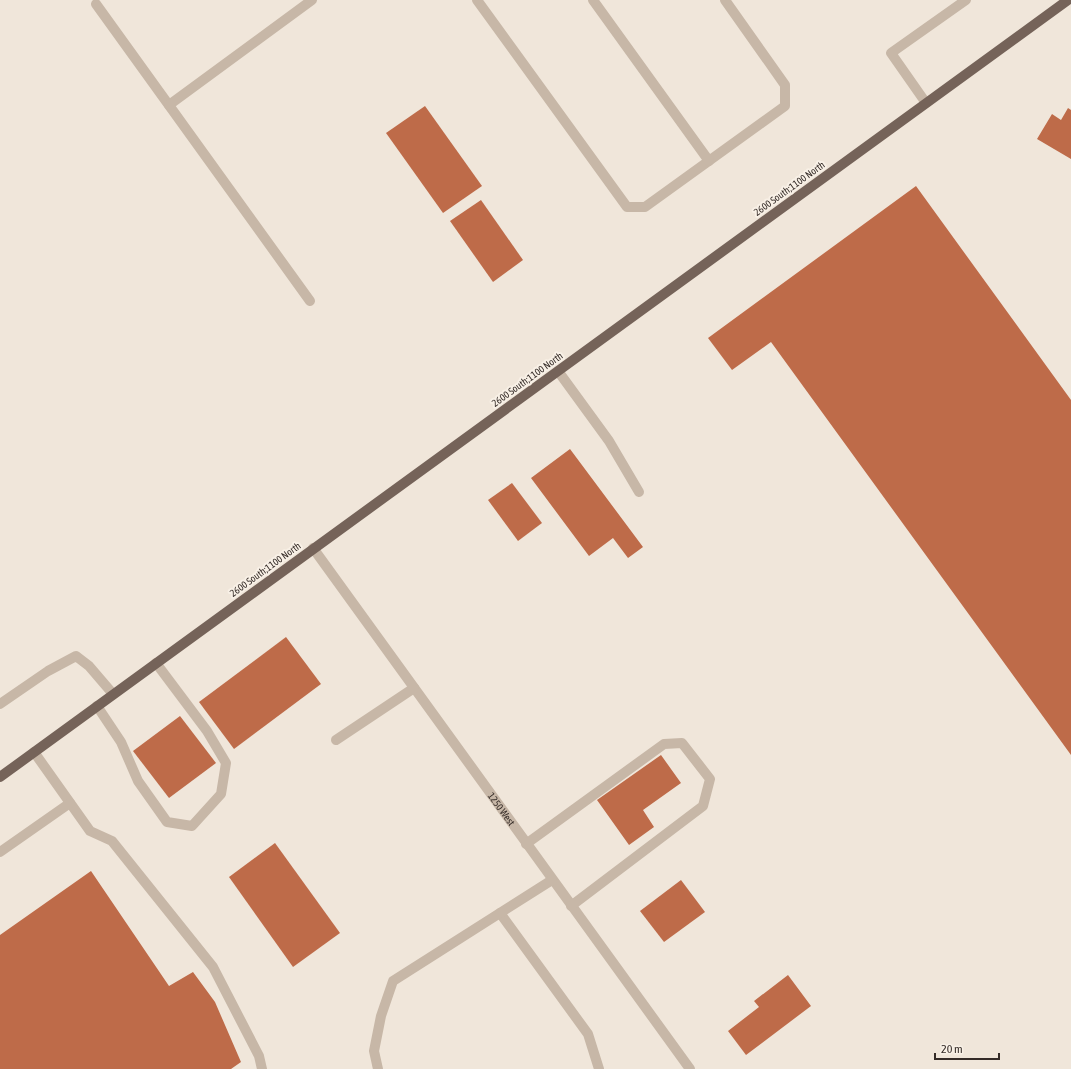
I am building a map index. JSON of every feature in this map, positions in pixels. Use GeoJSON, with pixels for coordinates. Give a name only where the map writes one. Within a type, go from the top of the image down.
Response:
{"type":"FeatureCollection","features":[{"type":"Feature","properties":{"kind":"main road","name":"2600 South;1100 North"},"geometry":{"type":"LineString","coordinates":[[0,776],[1068,0]]}},
{"type":"Feature","properties":{"kind":"street"},"geometry":{"type":"LineString","coordinates":[[168,105],[312,0]]}},
{"type":"Feature","properties":{"kind":"street"},"geometry":{"type":"LineString","coordinates":[[477,0],[627,207],[645,207],[785,106],[785,85],[725,0]]}},
{"type":"Feature","properties":{"kind":"street"},"geometry":{"type":"LineString","coordinates":[[593,0],[709,161]]}},
{"type":"Feature","properties":{"kind":"street"},"geometry":{"type":"LineString","coordinates":[[926,103],[892,53],[966,0]]}},
{"type":"Feature","properties":{"kind":"street"},"geometry":{"type":"LineString","coordinates":[[97,1],[168,105],[310,301]]}},
{"type":"Feature","properties":{"kind":"street"},"geometry":{"type":"LineString","coordinates":[[558,371],[609,441],[639,492]]}},
{"type":"Feature","properties":{"kind":"street","name":"1250 West"},"geometry":{"type":"LineString","coordinates":[[313,548],[690,1069]]}},
{"type":"Feature","properties":{"kind":"street"},"geometry":{"type":"LineString","coordinates":[[0,704],[48,671],[76,656],[89,666],[113,694]]}},
{"type":"Feature","properties":{"kind":"street"},"geometry":{"type":"LineString","coordinates":[[96,706],[121,742],[138,781],[167,822],[192,826],[221,794],[226,763],[207,731],[156,663]]}},
{"type":"Feature","properties":{"kind":"street"},"geometry":{"type":"LineString","coordinates":[[336,740],[414,688]]}},
{"type":"Feature","properties":{"kind":"street"},"geometry":{"type":"LineString","coordinates":[[526,844],[664,744],[682,743],[710,779],[703,806],[571,906]]}},
{"type":"Feature","properties":{"kind":"street"},"geometry":{"type":"LineString","coordinates":[[34,752],[90,831],[112,841],[213,967],[259,1056],[262,1069]]}},
{"type":"Feature","properties":{"kind":"street"},"geometry":{"type":"LineString","coordinates":[[0,852],[70,803]]}},
{"type":"Feature","properties":{"kind":"street"},"geometry":{"type":"LineString","coordinates":[[378,1069],[374,1051],[381,1016],[393,981],[552,880]]}},
{"type":"Feature","properties":{"kind":"street"},"geometry":{"type":"LineString","coordinates":[[500,913],[588,1034],[599,1069]]}},
{"type":"Feature","properties":{"kind":"building"},"geometry":{"type":"Polygon","coordinates":[[[425,106],[482,186],[443,213],[386,133],[425,106]]]}},
{"type":"Feature","properties":{"kind":"building"},"geometry":{"type":"Polygon","coordinates":[[[1068,108],[1071,110],[1071,159],[1037,139],[1052,114],[1061,120],[1068,108]]]}},
{"type":"Feature","properties":{"kind":"building"},"geometry":{"type":"Polygon","coordinates":[[[916,186],[1071,400],[1071,755],[771,342],[732,370],[708,338],[916,186]]]}},
{"type":"Feature","properties":{"kind":"building"},"geometry":{"type":"Polygon","coordinates":[[[481,200],[523,260],[493,282],[450,221],[481,200]]]}},
{"type":"Feature","properties":{"kind":"building"},"geometry":{"type":"Polygon","coordinates":[[[570,449],[643,547],[628,558],[613,538],[589,556],[531,478],[570,449]]]}},
{"type":"Feature","properties":{"kind":"building"},"geometry":{"type":"Polygon","coordinates":[[[512,483],[542,523],[518,541],[488,500],[512,483]]]}},
{"type":"Feature","properties":{"kind":"building"},"geometry":{"type":"Polygon","coordinates":[[[286,637],[321,684],[234,749],[199,702],[286,637]]]}},
{"type":"Feature","properties":{"kind":"building"},"geometry":{"type":"Polygon","coordinates":[[[180,716],[216,763],[169,798],[133,751],[180,716]]]}},
{"type":"Feature","properties":{"kind":"building"},"geometry":{"type":"Polygon","coordinates":[[[661,755],[681,783],[643,810],[654,827],[629,845],[597,800],[661,755]]]}},
{"type":"Feature","properties":{"kind":"building"},"geometry":{"type":"Polygon","coordinates":[[[275,843],[340,933],[293,967],[229,877],[275,843]]]}},
{"type":"Feature","properties":{"kind":"building"},"geometry":{"type":"Polygon","coordinates":[[[91,871],[169,986],[193,972],[215,1002],[241,1062],[231,1069],[0,1069],[0,935],[91,871]]]}},
{"type":"Feature","properties":{"kind":"building"},"geometry":{"type":"Polygon","coordinates":[[[681,880],[705,912],[664,942],[640,911],[681,880]]]}},
{"type":"Feature","properties":{"kind":"building"},"geometry":{"type":"Polygon","coordinates":[[[788,975],[811,1006],[746,1055],[728,1031],[759,1007],[754,1001],[788,975]]]}}]}
